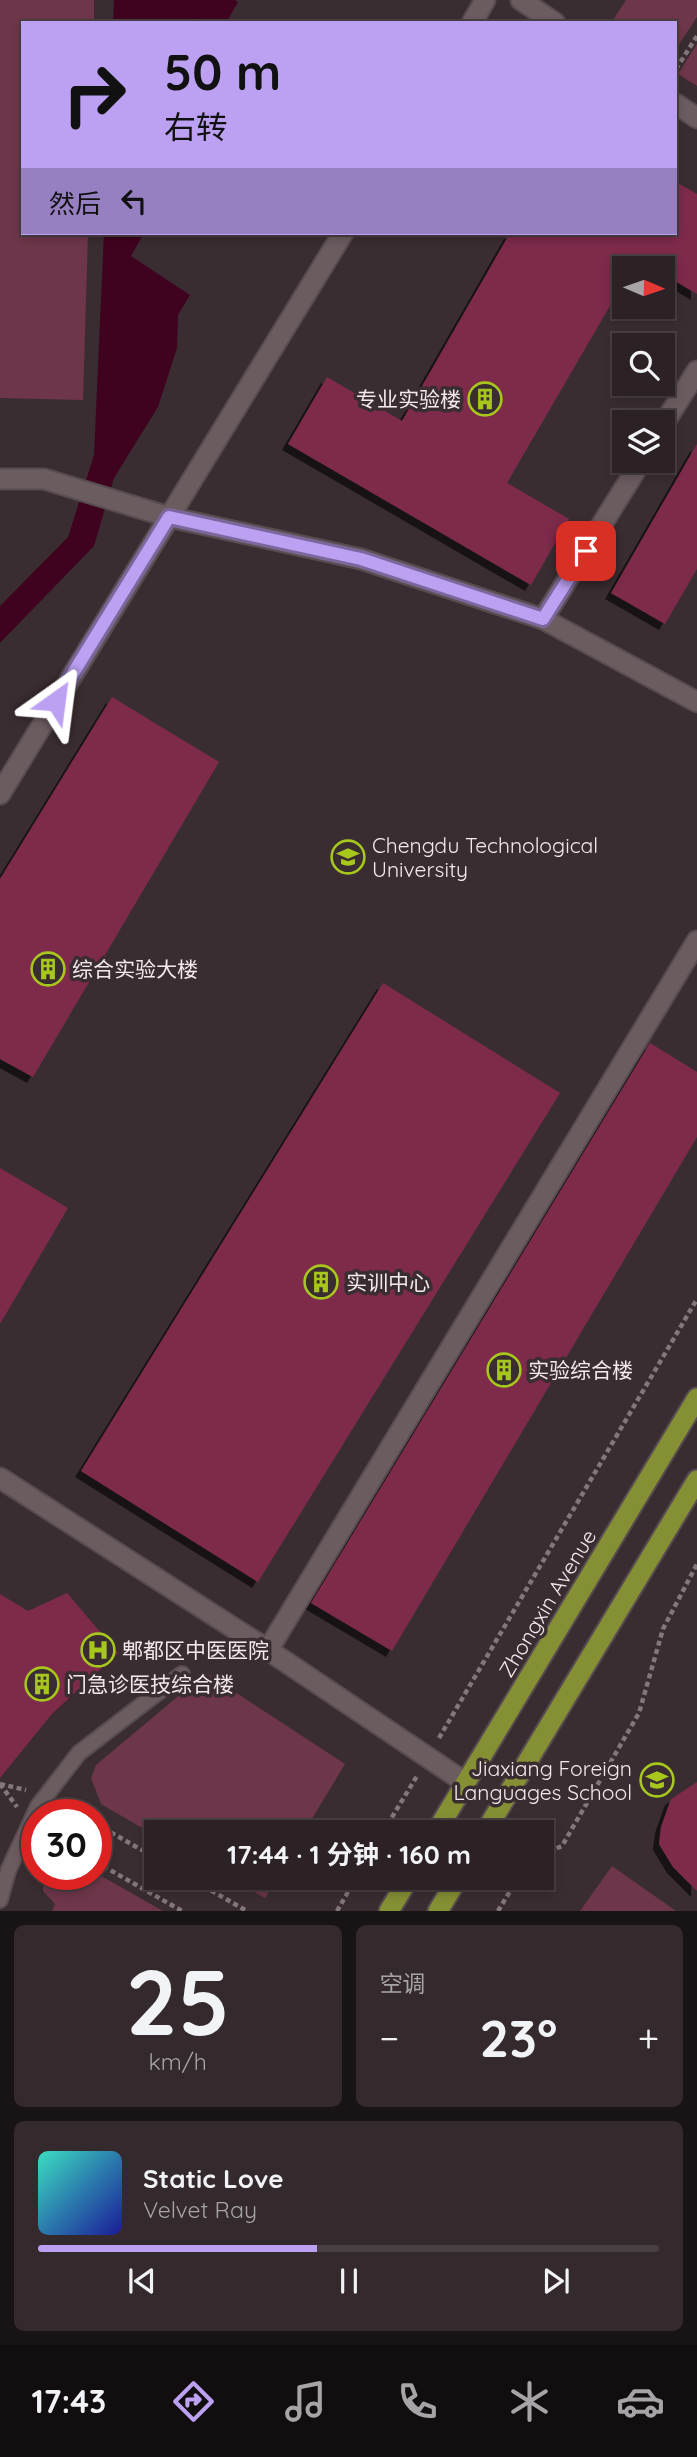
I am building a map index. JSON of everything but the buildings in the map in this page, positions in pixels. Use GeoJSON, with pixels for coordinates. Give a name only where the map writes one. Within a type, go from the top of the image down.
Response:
{"type":"FeatureCollection","features":[{"type":"Feature","properties":{"kind":"main road","name":"Zhongxin Avenue"},"geometry":{"type":"LineString","coordinates":[[443,1820],[697,1398]]}},
{"type":"Feature","properties":{"kind":"main road"},"geometry":{"type":"LineString","coordinates":[[492,1820],[697,1480]]}},
{"type":"Feature","properties":{"kind":"main road"},"geometry":{"type":"LineString","coordinates":[[389,1911],[402,1890]]}},
{"type":"Feature","properties":{"kind":"main road"},"geometry":{"type":"LineString","coordinates":[[438,1911],[451,1890]]}},
{"type":"Feature","properties":{"kind":"street"},"geometry":{"type":"LineString","coordinates":[[473,21],[485,0]]}},
{"type":"Feature","properties":{"kind":"street"},"geometry":{"type":"LineString","coordinates":[[521,0],[552,21]]}},
{"type":"Feature","properties":{"kind":"street"},"geometry":{"type":"LineString","coordinates":[[677,105],[697,118]]}},
{"type":"Feature","properties":{"kind":"street"},"geometry":{"type":"LineString","coordinates":[[0,793],[342,235]]}},
{"type":"Feature","properties":{"kind":"street"},"geometry":{"type":"LineString","coordinates":[[672,410],[697,371]]}},
{"type":"Feature","properties":{"kind":"street"},"geometry":{"type":"LineString","coordinates":[[543,619],[634,473]]}},
{"type":"Feature","properties":{"kind":"street"},"geometry":{"type":"LineString","coordinates":[[0,479],[44,479],[169,517],[361,559],[543,619],[697,702]]}},
{"type":"Feature","properties":{"kind":"street"},"geometry":{"type":"LineString","coordinates":[[268,1650],[697,941]]}},
{"type":"Feature","properties":{"kind":"street"},"geometry":{"type":"LineString","coordinates":[[0,1479],[268,1650],[466,1783]]}},
{"type":"Feature","properties":{"kind":"lane"},"geometry":{"type":"LineString","coordinates":[[0,1900],[8,1871],[38,1806],[79,1754],[182,1674]]}},
{"type":"Feature","properties":{"kind":"path"},"geometry":{"type":"LineString","coordinates":[[677,67],[697,36]]}},
{"type":"Feature","properties":{"kind":"path"},"geometry":{"type":"LineString","coordinates":[[390,1820],[697,1299]]}},
{"type":"Feature","properties":{"kind":"path"},"geometry":{"type":"LineString","coordinates":[[554,1849],[562,1846],[639,1713],[663,1629],[697,1564]]}},
{"type":"Feature","properties":{"kind":"path"},"geometry":{"type":"LineString","coordinates":[[112,1833],[144,1851]]}},
{"type":"Feature","properties":{"kind":"path"},"geometry":{"type":"LineString","coordinates":[[112,1870],[182,1911]]}},
{"type":"Feature","properties":{"kind":"path"},"geometry":{"type":"LineString","coordinates":[[210,1890],[247,1911]]}},
{"type":"Feature","properties":{"kind":"path"},"geometry":{"type":"LineString","coordinates":[[337,1911],[349,1890]]}},
{"type":"Feature","properties":{"kind":"path"},"geometry":{"type":"LineString","coordinates":[[498,1911],[511,1890]]}},
{"type":"Feature","properties":{"kind":"shaded area"},"geometry":{"type":"Polygon","coordinates":[[[0,0],[94,0],[94,21],[21,21],[21,235],[88,235],[83,400],[0,398],[0,0]]]}},
{"type":"Feature","properties":{"kind":"shaded area"},"geometry":{"type":"Polygon","coordinates":[[[114,0],[238,2],[227,21],[203,21],[198,18],[196,21],[113,21],[114,0]]]}},
{"type":"Feature","properties":{"kind":"shaded area"},"geometry":{"type":"Polygon","coordinates":[[[626,0],[697,0],[697,17],[677,47],[677,21],[612,21],[626,0]]]}},
{"type":"Feature","properties":{"kind":"shaded area"},"geometry":{"type":"Polygon","coordinates":[[[697,44],[697,86],[678,74],[697,44]]]}},
{"type":"Feature","properties":{"kind":"shaded area"},"geometry":{"type":"Polygon","coordinates":[[[104,235],[143,235],[131,256],[190,295],[178,315],[177,348],[158,407],[114,478],[94,546],[0,643],[0,606],[68,537],[94,455],[104,235]]]}},
{"type":"Feature","properties":{"kind":"shaded area"},"geometry":{"type":"Polygon","coordinates":[[[206,1673],[345,1764],[311,1820],[144,1820],[144,1829],[112,1810],[112,1799],[99,1799],[91,1778],[96,1765],[206,1673]]]}},
{"type":"Feature","properties":{"kind":"shaded area"},"geometry":{"type":"Polygon","coordinates":[[[612,1866],[676,1911],[580,1911],[612,1866]]]}},
{"type":"Feature","properties":{"kind":"shaded area"},"geometry":{"type":"Polygon","coordinates":[[[112,1882],[163,1911],[52,1911],[55,1904],[43,1891],[112,1890],[112,1882]]]}},
{"type":"Feature","properties":{"kind":"shaded area"},"geometry":{"type":"Polygon","coordinates":[[[251,1890],[270,1890],[265,1898],[251,1890]]]}},
{"type":"Feature","properties":{"kind":"place","name":"专业实验楼"},"geometry":{"type":"Point","coordinates":[485,399]}},
{"type":"Feature","properties":{"kind":"place","name":"Chengdu Technological University"},"geometry":{"type":"Point","coordinates":[348,857]}},
{"type":"Feature","properties":{"kind":"place","name":"综合实验大楼"},"geometry":{"type":"Point","coordinates":[48,969]}},
{"type":"Feature","properties":{"kind":"place","name":"实训中心"},"geometry":{"type":"Point","coordinates":[321,1282]}},
{"type":"Feature","properties":{"kind":"place","name":"实验综合楼"},"geometry":{"type":"Point","coordinates":[504,1370]}},
{"type":"Feature","properties":{"kind":"place","name":"郫都区中医医院"},"geometry":{"type":"Point","coordinates":[98,1650]}},
{"type":"Feature","properties":{"kind":"place","name":"门急诊医技综合楼"},"geometry":{"type":"Point","coordinates":[42,1684]}},
{"type":"Feature","properties":{"kind":"place","name":"Jiaxiang Foreign Languages School"},"geometry":{"type":"Point","coordinates":[657,1780]}},
{"type":"Feature","properties":{"kind":"route"},"geometry":{"type":"LineString","coordinates":[[56,701],[169,517],[361,559],[543,619],[586,551]]}}]}
